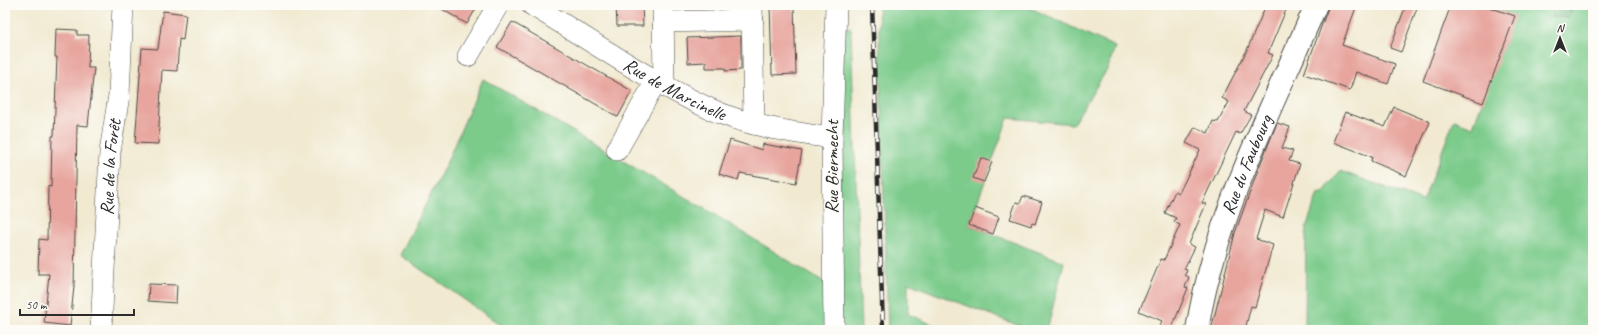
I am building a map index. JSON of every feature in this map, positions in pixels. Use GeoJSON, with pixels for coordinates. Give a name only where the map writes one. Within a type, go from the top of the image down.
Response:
{"type":"FeatureCollection","features":[{"type":"Feature","properties":{"kind":"main road","name":"Rue du Faubourg"},"geometry":{"type":"LineString","coordinates":[[1197,330],[1203,294],[1215,248],[1236,185],[1316,5]]}},
{"type":"Feature","properties":{"kind":"street","name":"Rue de la Forêt"},"geometry":{"type":"LineString","coordinates":[[101,330],[110,152],[119,95],[123,5]]}},
{"type":"Feature","properties":{"kind":"street"},"geometry":{"type":"LineString","coordinates":[[468,56],[498,5]]}},
{"type":"Feature","properties":{"kind":"street","name":"Rue de Marcinelle"},"geometry":{"type":"LineString","coordinates":[[532,5],[660,83],[709,108],[754,124],[832,138]]}},
{"type":"Feature","properties":{"kind":"street","name":"Rue Biermecht"},"geometry":{"type":"LineString","coordinates":[[834,330],[832,138],[836,5]]}},
{"type":"Feature","properties":{"kind":"street"},"geometry":{"type":"LineString","coordinates":[[617,150],[660,83],[663,13],[753,12],[754,124]]}},
{"type":"Feature","properties":{"kind":"green space"},"geometry":{"type":"Polygon","coordinates":[[[878,5],[1024,5],[1115,47],[1108,68],[1073,124],[1008,118],[969,225],[1064,262],[1047,330],[1030,330],[908,283],[908,314],[945,330],[888,330],[878,5]]]}},
{"type":"Feature","properties":{"kind":"green space"},"geometry":{"type":"Polygon","coordinates":[[[1485,5],[1557,5],[1551,17],[1567,18],[1574,5],[1593,5],[1593,330],[1305,330],[1306,228],[1318,193],[1323,193],[1340,171],[1423,201],[1454,120],[1473,127],[1514,16],[1485,5]]]}},
{"type":"Feature","properties":{"kind":"green space"},"geometry":{"type":"Polygon","coordinates":[[[1557,5],[1574,5],[1568,18],[1551,17],[1557,5]]]}},
{"type":"Feature","properties":{"kind":"green space"},"geometry":{"type":"Polygon","coordinates":[[[842,28],[851,28],[861,330],[834,330],[842,28]]]}},
{"type":"Feature","properties":{"kind":"green space"},"geometry":{"type":"Polygon","coordinates":[[[483,79],[707,210],[826,284],[828,330],[508,330],[400,255],[446,164],[483,79]]]}},
{"type":"Feature","properties":{"kind":"building"},"geometry":{"type":"Polygon","coordinates":[[[435,5],[478,5],[467,24],[435,5]]]}},
{"type":"Feature","properties":{"kind":"building"},"geometry":{"type":"Polygon","coordinates":[[[616,5],[642,5],[643,26],[617,26],[616,5]]]}},
{"type":"Feature","properties":{"kind":"building"},"geometry":{"type":"Polygon","coordinates":[[[770,5],[794,5],[796,74],[772,75],[770,5]]]}},
{"type":"Feature","properties":{"kind":"building"},"geometry":{"type":"Polygon","coordinates":[[[1266,5],[1288,5],[1268,53],[1273,55],[1244,111],[1251,115],[1240,134],[1236,132],[1202,203],[1206,204],[1189,244],[1195,247],[1184,269],[1187,270],[1185,275],[1189,277],[1185,287],[1188,288],[1171,330],[1158,330],[1162,321],[1139,311],[1161,259],[1164,260],[1180,225],[1174,222],[1176,218],[1165,213],[1175,191],[1179,193],[1200,150],[1186,143],[1195,127],[1208,133],[1213,121],[1218,122],[1229,102],[1222,98],[1247,50],[1266,5]]]}},
{"type":"Feature","properties":{"kind":"building"},"geometry":{"type":"Polygon","coordinates":[[[1329,5],[1357,5],[1342,45],[1395,64],[1388,84],[1356,72],[1350,90],[1304,74],[1329,5]]]}},
{"type":"Feature","properties":{"kind":"building"},"geometry":{"type":"Polygon","coordinates":[[[1406,5],[1418,5],[1401,52],[1390,48],[1406,5]]]}},
{"type":"Feature","properties":{"kind":"building"},"geometry":{"type":"Polygon","coordinates":[[[1451,5],[1483,5],[1515,16],[1483,103],[1423,81],[1451,5]]]}},
{"type":"Feature","properties":{"kind":"building"},"geometry":{"type":"Polygon","coordinates":[[[163,11],[186,14],[183,40],[179,39],[177,71],[162,70],[158,144],[135,143],[142,48],[158,49],[163,11]]]}},
{"type":"Feature","properties":{"kind":"building"},"geometry":{"type":"Polygon","coordinates":[[[512,22],[632,91],[618,117],[497,47],[512,22]]]}},
{"type":"Feature","properties":{"kind":"building"},"geometry":{"type":"Polygon","coordinates":[[[56,29],[77,30],[77,35],[89,35],[88,68],[94,68],[88,126],[77,125],[74,286],[70,326],[44,323],[49,274],[38,274],[39,239],[47,240],[48,186],[51,187],[52,136],[54,136],[57,57],[55,57],[56,29]]]}},
{"type":"Feature","properties":{"kind":"building"},"geometry":{"type":"Polygon","coordinates":[[[741,36],[741,70],[725,71],[725,68],[706,68],[706,62],[688,63],[687,38],[741,36]]]}},
{"type":"Feature","properties":{"kind":"building"},"geometry":{"type":"Polygon","coordinates":[[[1394,107],[1430,122],[1406,176],[1371,161],[1372,157],[1333,142],[1345,112],[1385,127],[1394,107]]]}},
{"type":"Feature","properties":{"kind":"building"},"geometry":{"type":"Polygon","coordinates":[[[1277,123],[1290,127],[1282,148],[1293,151],[1289,161],[1300,164],[1283,217],[1265,210],[1256,239],[1273,245],[1255,307],[1251,306],[1245,330],[1211,330],[1235,233],[1277,123]]]}},
{"type":"Feature","properties":{"kind":"building"},"geometry":{"type":"Polygon","coordinates":[[[730,140],[762,150],[763,144],[802,151],[796,183],[740,173],[738,180],[719,174],[730,140]]]}},
{"type":"Feature","properties":{"kind":"building"},"geometry":{"type":"Polygon","coordinates":[[[981,158],[992,162],[984,182],[973,178],[981,158]]]}},
{"type":"Feature","properties":{"kind":"building"},"geometry":{"type":"Polygon","coordinates":[[[1023,196],[1042,202],[1035,224],[1032,223],[1031,226],[1010,219],[1016,202],[1020,203],[1023,196]]]}},
{"type":"Feature","properties":{"kind":"building"},"geometry":{"type":"Polygon","coordinates":[[[975,208],[999,217],[993,234],[969,225],[975,208]]]}},
{"type":"Feature","properties":{"kind":"building"},"geometry":{"type":"Polygon","coordinates":[[[149,284],[177,285],[176,303],[148,301],[149,284]]]}},
{"type":"Feature","properties":{"kind":"railway"},"geometry":{"type":"LineString","coordinates":[[872,5],[883,330]]}}]}
